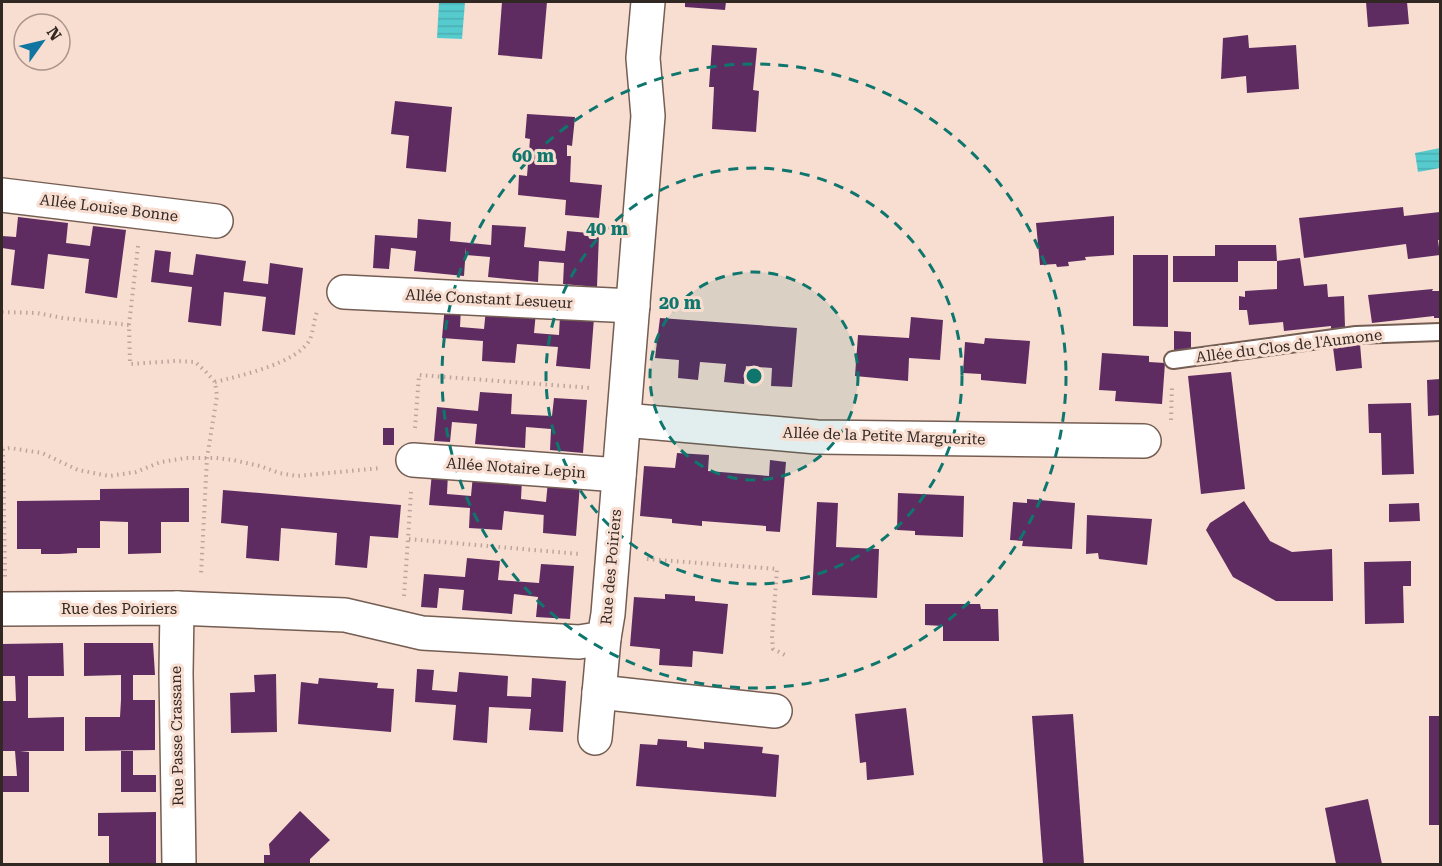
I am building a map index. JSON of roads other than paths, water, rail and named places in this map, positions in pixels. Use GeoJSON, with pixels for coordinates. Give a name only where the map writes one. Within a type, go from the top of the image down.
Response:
{"type":"FeatureCollection","features":[{"type":"Feature","properties":{"kind":"street","name":"Rue des Poiriers"},"geometry":{"type":"LineString","coordinates":[[4,609],[188,608],[345,615],[422,633],[579,642],[604,638],[608,614],[648,116],[643,58],[648,2]]}},
{"type":"Feature","properties":{"kind":"street","name":"Allée Louise Bonne"},"geometry":{"type":"LineString","coordinates":[[2,195],[216,221]]}},
{"type":"Feature","properties":{"kind":"street","name":"Allée Constant Lesueur"},"geometry":{"type":"LineString","coordinates":[[344,292],[633,306]]}},
{"type":"Feature","properties":{"kind":"street","name":"Allée de la Petite Marguerite"},"geometry":{"type":"LineString","coordinates":[[624,420],[817,436],[1144,441]]}},
{"type":"Feature","properties":{"kind":"street","name":"Allée Notaire Lepin"},"geometry":{"type":"LineString","coordinates":[[402,465],[619,475]]}},
{"type":"Feature","properties":{"kind":"street","name":"Rue Passe Crassane"},"geometry":{"type":"LineString","coordinates":[[179,864],[176,673],[188,608]]}},
{"type":"Feature","properties":{"kind":"street"},"geometry":{"type":"LineString","coordinates":[[595,738],[604,638]]}},
{"type":"Feature","properties":{"kind":"street"},"geometry":{"type":"LineString","coordinates":[[599,692],[775,711]]}},
{"type":"Feature","properties":{"kind":"lane","name":"Allée du Clos de l'Aumone"},"geometry":{"type":"LineString","coordinates":[[1173,360],[1356,335],[1440,332]]}},
{"type":"Feature","properties":{"kind":"water"},"geometry":{"type":"Polygon","coordinates":[[[439,2],[465,2],[462,39],[437,38],[439,2]]]}},
{"type":"Feature","properties":{"kind":"water"},"geometry":{"type":"Polygon","coordinates":[[[1440,148],[1440,168],[1418,172],[1415,153],[1440,148]]]}}]}
